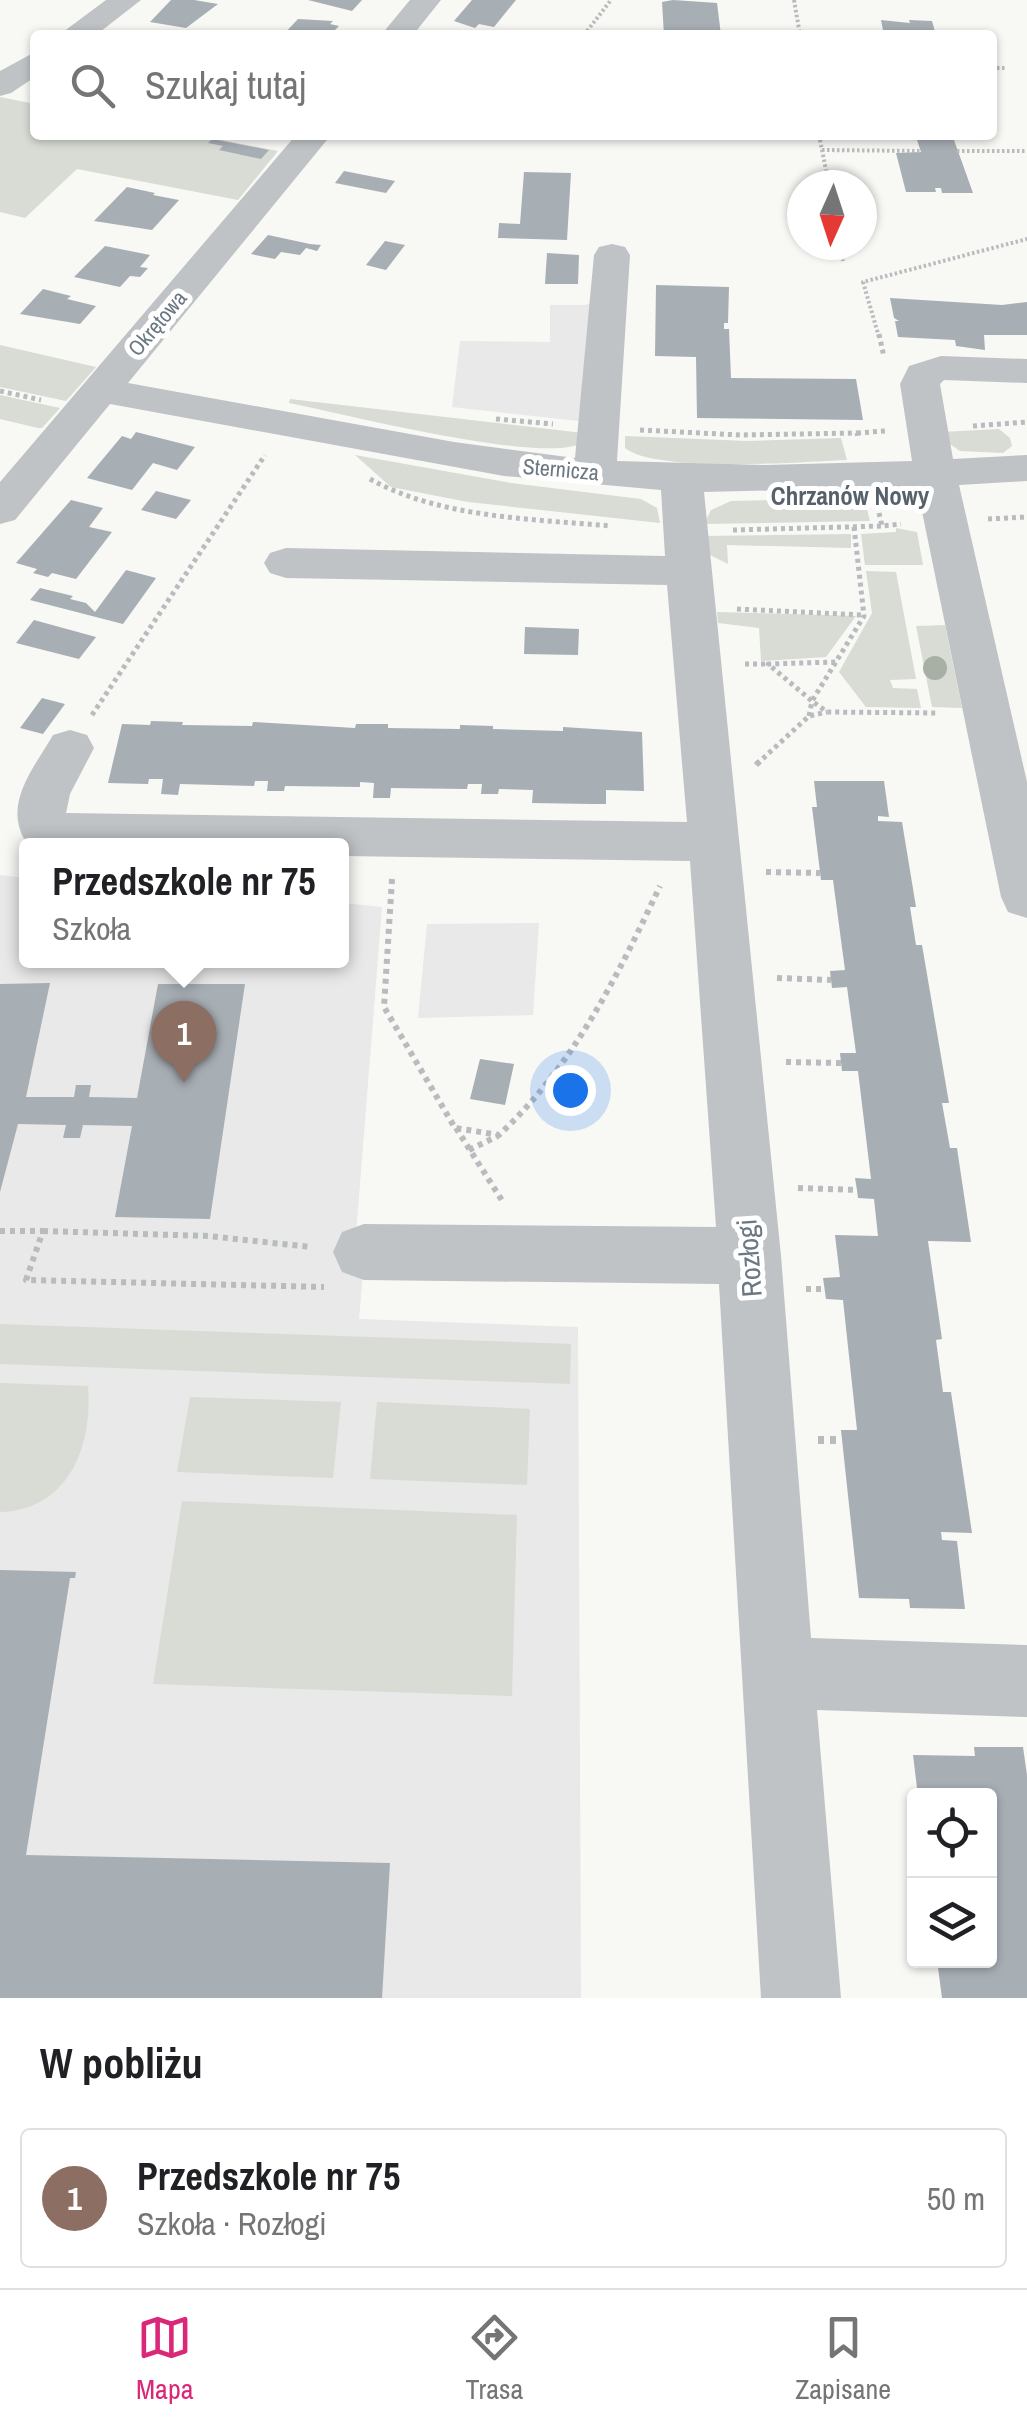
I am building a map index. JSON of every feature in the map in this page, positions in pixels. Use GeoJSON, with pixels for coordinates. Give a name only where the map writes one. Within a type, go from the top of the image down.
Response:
{"type":"FeatureCollection","features":[{"type":"Feature","properties":{"kind":"street"},"geometry":{"type":"LineString","coordinates":[[82,30],[126,0]]}},
{"type":"Feature","properties":{"kind":"street"},"geometry":{"type":"LineString","coordinates":[[401,30],[426,0]]}},
{"type":"Feature","properties":{"kind":"street"},"geometry":{"type":"LineString","coordinates":[[0,86],[30,65]]}},
{"type":"Feature","properties":{"kind":"street","name":"Okrętowa"},"geometry":{"type":"LineString","coordinates":[[0,510],[310,140]]}},
{"type":"Feature","properties":{"kind":"street"},"geometry":{"type":"LineString","coordinates":[[594,472],[601,429],[612,255]]}},
{"type":"Feature","properties":{"kind":"street"},"geometry":{"type":"LineString","coordinates":[[1027,371],[941,368],[924,374],[920,384],[1027,897]]}},
{"type":"Feature","properties":{"kind":"street","name":"Sternicza"},"geometry":{"type":"LineString","coordinates":[[101,390],[164,398],[504,464],[682,481],[772,481],[1027,468]]}},
{"type":"Feature","properties":{"kind":"street","name":"Rozłogi"},"geometry":{"type":"LineString","coordinates":[[682,481],[688,589],[726,840],[777,1673],[802,1998]]}},
{"type":"Feature","properties":{"kind":"street"},"geometry":{"type":"LineString","coordinates":[[286,563],[688,589]]}},
{"type":"Feature","properties":{"kind":"street"},"geometry":{"type":"LineString","coordinates":[[70,748],[39,812],[42,825],[65,833],[726,840]]}},
{"type":"Feature","properties":{"kind":"street"},"geometry":{"type":"LineString","coordinates":[[364,1252],[750,1256]]}},
{"type":"Feature","properties":{"kind":"street"},"geometry":{"type":"LineString","coordinates":[[777,1673],[1027,1680]]}},
{"type":"Feature","properties":{"kind":"path"},"geometry":{"type":"LineString","coordinates":[[588,30],[611,0]]}},
{"type":"Feature","properties":{"kind":"path"},"geometry":{"type":"LineString","coordinates":[[794,0],[799,30]]}},
{"type":"Feature","properties":{"kind":"path"},"geometry":{"type":"LineString","coordinates":[[997,68],[1008,68]]}},
{"type":"Feature","properties":{"kind":"path"},"geometry":{"type":"LineString","coordinates":[[820,140],[826,170]]}},
{"type":"Feature","properties":{"kind":"path"},"geometry":{"type":"LineString","coordinates":[[822,150],[920,151]]}},
{"type":"Feature","properties":{"kind":"path"},"geometry":{"type":"LineString","coordinates":[[957,151],[1027,152]]}},
{"type":"Feature","properties":{"kind":"path"},"geometry":{"type":"LineString","coordinates":[[863,282],[1027,239]]}},
{"type":"Feature","properties":{"kind":"path"},"geometry":{"type":"LineString","coordinates":[[70,748],[271,446]]}},
{"type":"Feature","properties":{"kind":"path"},"geometry":{"type":"LineString","coordinates":[[820,873],[726,840],[809,716],[812,701],[864,616],[854,528]]}},
{"type":"Feature","properties":{"kind":"path"},"geometry":{"type":"LineString","coordinates":[[688,589],[858,612],[864,616]]}},
{"type":"Feature","properties":{"kind":"path"},"geometry":{"type":"LineString","coordinates":[[827,712],[768,664],[836,662]]}},
{"type":"Feature","properties":{"kind":"path"},"geometry":{"type":"LineString","coordinates":[[809,716],[827,712],[987,713]]}},
{"type":"Feature","properties":{"kind":"path"},"geometry":{"type":"LineString","coordinates":[[394,838],[384,1008],[535,1254]]}},
{"type":"Feature","properties":{"kind":"path"},"geometry":{"type":"LineString","coordinates":[[470,1150],[499,1135],[522,1116],[598,1015],[661,883]]}},
{"type":"Feature","properties":{"kind":"path"},"geometry":{"type":"LineString","coordinates":[[760,978],[831,980]]}},
{"type":"Feature","properties":{"kind":"path"},"geometry":{"type":"LineString","coordinates":[[768,1061],[841,1063]]}},
{"type":"Feature","properties":{"kind":"path"},"geometry":{"type":"LineString","coordinates":[[456,1128],[499,1135]]}},
{"type":"Feature","properties":{"kind":"path"},"geometry":{"type":"LineString","coordinates":[[779,1187],[857,1190]]}},
{"type":"Feature","properties":{"kind":"path"},"geometry":{"type":"LineString","coordinates":[[43,1231],[208,1236],[364,1252]]}},
{"type":"Feature","properties":{"kind":"shaded area"},"geometry":{"type":"Polygon","coordinates":[[[0,97],[30,103],[30,140],[222,140],[278,151],[238,200],[77,169],[25,218],[0,212],[0,97]]]}},
{"type":"Feature","properties":{"kind":"shaded area"},"geometry":{"type":"Polygon","coordinates":[[[597,301],[588,422],[452,407],[460,341],[550,342],[550,305],[597,301]]]}},
{"type":"Feature","properties":{"kind":"shaded area"},"geometry":{"type":"Polygon","coordinates":[[[0,345],[96,367],[66,401],[0,387],[0,345]]]}},
{"type":"Feature","properties":{"kind":"shaded area"},"geometry":{"type":"Polygon","coordinates":[[[0,395],[60,408],[38,428],[0,419],[0,395]]]}},
{"type":"Feature","properties":{"kind":"shaded area"},"geometry":{"type":"Polygon","coordinates":[[[290,399],[583,433],[581,443],[560,448],[486,443],[289,403],[290,399]]]}},
{"type":"Feature","properties":{"kind":"shaded area"},"geometry":{"type":"Polygon","coordinates":[[[999,429],[1010,438],[1012,446],[1003,453],[960,451],[944,440],[942,432],[999,429]]]}},
{"type":"Feature","properties":{"kind":"shaded area"},"geometry":{"type":"Polygon","coordinates":[[[625,436],[747,441],[841,438],[847,460],[765,464],[666,461],[625,448],[625,436]]]}},
{"type":"Feature","properties":{"kind":"shaded area"},"geometry":{"type":"Polygon","coordinates":[[[355,455],[511,483],[641,499],[657,508],[660,523],[468,502],[391,487],[355,455]]]}},
{"type":"Feature","properties":{"kind":"shaded area"},"geometry":{"type":"Polygon","coordinates":[[[864,498],[870,521],[704,524],[711,510],[731,501],[864,498]]]}},
{"type":"Feature","properties":{"kind":"shaded area"},"geometry":{"type":"Polygon","coordinates":[[[896,528],[917,532],[923,565],[865,565],[861,534],[896,532],[896,528]]]}},
{"type":"Feature","properties":{"kind":"shaded area"},"geometry":{"type":"Polygon","coordinates":[[[851,534],[851,548],[727,545],[728,564],[708,554],[701,536],[851,534]]]}},
{"type":"Feature","properties":{"kind":"shaded area"},"geometry":{"type":"Polygon","coordinates":[[[866,571],[896,572],[916,679],[890,680],[893,688],[917,689],[921,708],[866,707],[839,672],[872,613],[866,571]]]}},
{"type":"Feature","properties":{"kind":"shaded area"},"geometry":{"type":"Polygon","coordinates":[[[717,612],[856,616],[826,657],[761,661],[759,628],[718,623],[717,612]]]}},
{"type":"Feature","properties":{"kind":"shaded area"},"geometry":{"type":"Polygon","coordinates":[[[945,625],[962,708],[932,707],[916,626],[945,625]]]}},
{"type":"Feature","properties":{"kind":"shaded area"},"geometry":{"type":"Polygon","coordinates":[[[0,875],[19,877],[19,968],[349,968],[349,904],[382,907],[354,1259],[364,1261],[359,1319],[578,1327],[581,1998],[0,1998],[0,875]]]}},
{"type":"Feature","properties":{"kind":"shaded area"},"geometry":{"type":"Polygon","coordinates":[[[539,923],[533,1015],[418,1018],[427,924],[539,923]]]}},
{"type":"Feature","properties":{"kind":"shaded area"},"geometry":{"type":"Polygon","coordinates":[[[0,1324],[571,1344],[570,1384],[0,1364],[0,1324]]]}},
{"type":"Feature","properties":{"kind":"shaded area"},"geometry":{"type":"Polygon","coordinates":[[[0,1383],[88,1386],[88,1408],[81,1451],[59,1487],[44,1500],[0,1512],[0,1383]]]}},
{"type":"Feature","properties":{"kind":"shaded area"},"geometry":{"type":"Polygon","coordinates":[[[190,1397],[341,1402],[333,1478],[177,1472],[190,1397]]]}},
{"type":"Feature","properties":{"kind":"shaded area"},"geometry":{"type":"Polygon","coordinates":[[[377,1402],[530,1409],[527,1485],[370,1479],[377,1402]]]}},
{"type":"Feature","properties":{"kind":"shaded area"},"geometry":{"type":"Polygon","coordinates":[[[182,1501],[517,1515],[512,1696],[153,1684],[182,1501]]]}},
{"type":"Feature","properties":{"kind":"building"},"geometry":{"type":"Polygon","coordinates":[[[171,0],[218,4],[186,28],[150,22],[171,0]]]}},
{"type":"Feature","properties":{"kind":"building"},"geometry":{"type":"Polygon","coordinates":[[[308,0],[362,0],[352,11],[308,0]]]}},
{"type":"Feature","properties":{"kind":"building"},"geometry":{"type":"Polygon","coordinates":[[[472,0],[516,0],[494,27],[479,24],[475,28],[454,21],[472,0]]]}},
{"type":"Feature","properties":{"kind":"building"},"geometry":{"type":"Polygon","coordinates":[[[662,2],[717,3],[720,30],[664,30],[662,2]]]}},
{"type":"Feature","properties":{"kind":"building"},"geometry":{"type":"Polygon","coordinates":[[[298,19],[333,21],[330,24],[339,26],[335,30],[288,30],[298,19]]]}},
{"type":"Feature","properties":{"kind":"building"},"geometry":{"type":"Polygon","coordinates":[[[881,20],[932,21],[935,30],[883,30],[881,20]]]}},
{"type":"Feature","properties":{"kind":"building"},"geometry":{"type":"Polygon","coordinates":[[[217,140],[269,150],[261,159],[219,150],[223,146],[208,143],[217,140]]]}},
{"type":"Feature","properties":{"kind":"building"},"geometry":{"type":"Polygon","coordinates":[[[917,140],[954,140],[973,193],[942,193],[941,188],[935,188],[936,192],[906,192],[896,153],[921,152],[917,140]]]}},
{"type":"Feature","properties":{"kind":"building"},"geometry":{"type":"Polygon","coordinates":[[[344,171],[395,181],[386,193],[335,183],[344,171]]]}},
{"type":"Feature","properties":{"kind":"building"},"geometry":{"type":"Polygon","coordinates":[[[524,172],[571,173],[567,240],[498,238],[499,223],[520,224],[524,172]]]}},
{"type":"Feature","properties":{"kind":"building"},"geometry":{"type":"Polygon","coordinates":[[[127,187],[179,200],[152,230],[94,221],[127,187]]]}},
{"type":"Feature","properties":{"kind":"building"},"geometry":{"type":"Polygon","coordinates":[[[268,235],[321,245],[317,251],[306,248],[300,255],[281,252],[275,259],[251,254],[268,235]]]}},
{"type":"Feature","properties":{"kind":"building"},"geometry":{"type":"Polygon","coordinates":[[[385,241],[405,245],[386,270],[366,265],[385,241]]]}},
{"type":"Feature","properties":{"kind":"building"},"geometry":{"type":"Polygon","coordinates":[[[105,246],[150,255],[140,267],[148,268],[140,277],[130,276],[120,287],[74,277],[105,246]]]}},
{"type":"Feature","properties":{"kind":"building"},"geometry":{"type":"Polygon","coordinates":[[[547,253],[579,255],[578,284],[545,284],[547,253]]]}},
{"type":"Feature","properties":{"kind":"building"},"geometry":{"type":"Polygon","coordinates":[[[656,285],[729,287],[728,323],[724,323],[724,329],[729,329],[731,378],[856,379],[863,420],[697,418],[696,357],[655,356],[656,285]]]}},
{"type":"Feature","properties":{"kind":"building"},"geometry":{"type":"Polygon","coordinates":[[[43,289],[96,306],[80,324],[20,314],[43,289]]]}},
{"type":"Feature","properties":{"kind":"building"},"geometry":{"type":"Polygon","coordinates":[[[890,298],[1002,305],[1027,302],[1027,335],[984,335],[985,350],[956,346],[955,340],[898,337],[895,321],[899,321],[894,318],[890,298]]]}},
{"type":"Feature","properties":{"kind":"building"},"geometry":{"type":"Polygon","coordinates":[[[136,432],[195,447],[177,470],[153,463],[132,490],[87,478],[122,436],[131,439],[136,432]]]}},
{"type":"Feature","properties":{"kind":"building"},"geometry":{"type":"Polygon","coordinates":[[[156,491],[191,500],[176,519],[141,510],[156,491]]]}},
{"type":"Feature","properties":{"kind":"building"},"geometry":{"type":"Polygon","coordinates":[[[71,500],[103,508],[89,527],[112,532],[76,579],[33,573],[37,569],[16,563],[71,500]]]}},
{"type":"Feature","properties":{"kind":"building"},"geometry":{"type":"Polygon","coordinates":[[[126,570],[156,578],[123,624],[30,600],[40,588],[73,596],[70,599],[86,603],[95,612],[126,570]]]}},
{"type":"Feature","properties":{"kind":"building"},"geometry":{"type":"Polygon","coordinates":[[[34,620],[96,637],[79,659],[16,643],[34,620]]]}},
{"type":"Feature","properties":{"kind":"building"},"geometry":{"type":"Polygon","coordinates":[[[525,627],[579,629],[578,655],[524,654],[525,627]]]}},
{"type":"Feature","properties":{"kind":"building"},"geometry":{"type":"Polygon","coordinates":[[[42,698],[65,704],[43,734],[20,728],[42,698]]]}},
{"type":"Feature","properties":{"kind":"building"},"geometry":{"type":"Polygon","coordinates":[[[151,721],[183,722],[182,725],[252,726],[253,722],[460,729],[460,725],[642,732],[644,791],[606,790],[606,804],[591,804],[532,803],[533,790],[499,789],[498,794],[481,794],[482,784],[468,784],[467,789],[391,788],[390,798],[373,798],[374,783],[360,782],[360,787],[285,786],[284,791],[267,791],[268,781],[255,781],[254,786],[180,784],[178,795],[161,794],[163,779],[149,779],[148,784],[108,783],[122,724],[150,725],[151,721]]]}},
{"type":"Feature","properties":{"kind":"building"},"geometry":{"type":"Polygon","coordinates":[[[814,781],[884,781],[889,817],[878,816],[878,821],[902,822],[916,907],[910,907],[916,945],[922,945],[949,1103],[942,1103],[950,1148],[957,1148],[971,1242],[928,1241],[942,1339],[936,1340],[943,1392],[951,1392],[972,1533],[941,1532],[942,1540],[957,1541],[965,1609],[910,1608],[909,1599],[859,1598],[841,1430],[857,1430],[843,1300],[826,1299],[823,1278],[840,1277],[835,1235],[878,1236],[874,1199],[858,1198],[855,1178],[871,1179],[858,1071],[842,1071],[840,1053],[856,1053],[847,987],[832,988],[830,971],[845,970],[833,880],[821,880],[812,807],[817,807],[814,781]]]}},
{"type":"Feature","properties":{"kind":"building"},"geometry":{"type":"Polygon","coordinates":[[[50,983],[26,1097],[74,1097],[76,1085],[91,1085],[89,1097],[137,1098],[158,984],[245,984],[210,1219],[115,1217],[132,1126],[83,1125],[80,1138],[63,1138],[66,1125],[18,1124],[0,1192],[0,984],[50,983]]]}},
{"type":"Feature","properties":{"kind":"building"},"geometry":{"type":"Polygon","coordinates":[[[480,1059],[514,1064],[505,1105],[470,1099],[480,1059]]]}},
{"type":"Feature","properties":{"kind":"building"},"geometry":{"type":"Polygon","coordinates":[[[0,1570],[76,1572],[75,1578],[70,1578],[26,1855],[390,1863],[382,1998],[0,1998],[0,1570]]]}},
{"type":"Feature","properties":{"kind":"building"},"geometry":{"type":"Polygon","coordinates":[[[974,1747],[1023,1747],[1027,1775],[1027,1998],[942,1998],[938,1968],[997,1968],[997,1788],[917,1788],[913,1755],[975,1756],[974,1747]]]}},
{"type":"Feature","properties":{"kind":"place","name":"Przedszkole nr 75"},"geometry":{"type":"Point","coordinates":[184,1083]}},
{"type":"Feature","properties":{"kind":"district","name":"Chrzanów Nowy"},"geometry":{"type":"Point","coordinates":[850,496]}}]}
